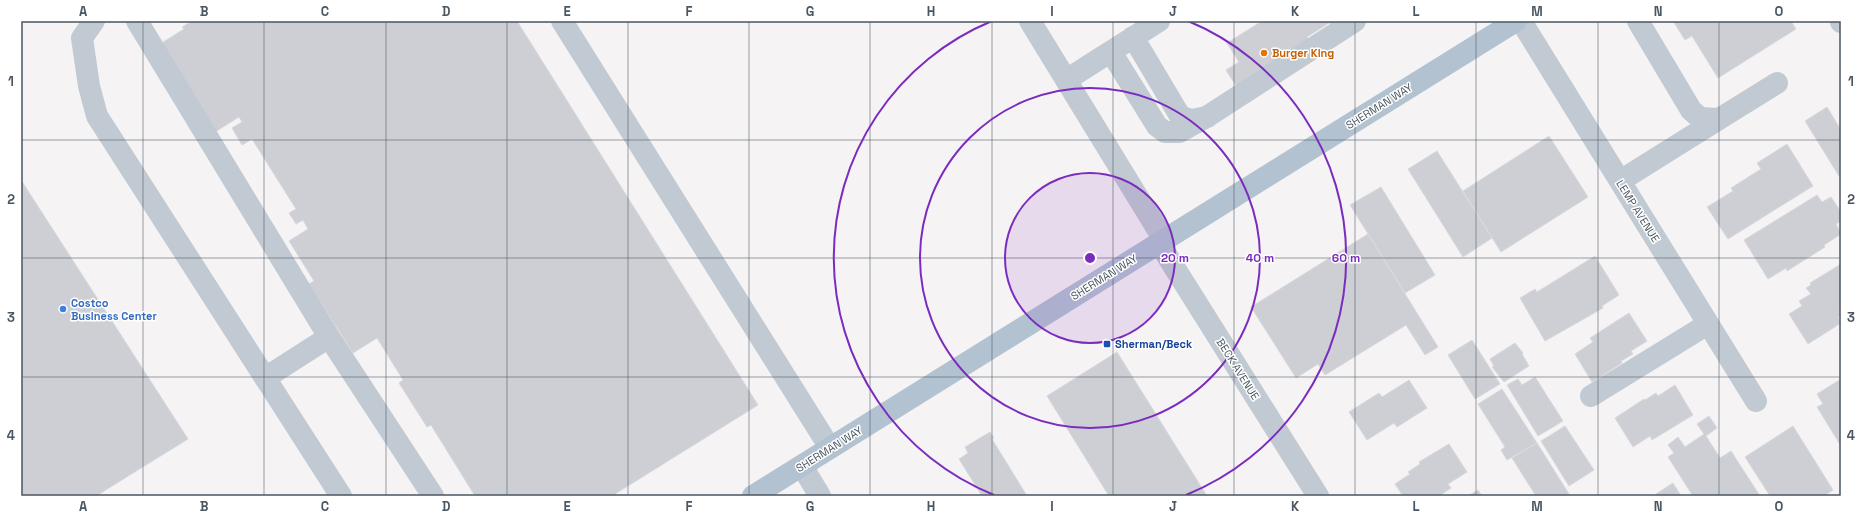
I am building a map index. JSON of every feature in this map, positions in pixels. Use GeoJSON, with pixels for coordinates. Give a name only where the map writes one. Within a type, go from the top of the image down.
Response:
{"type":"FeatureCollection","features":[{"type":"Feature","properties":{"kind":"main road","name":"SHERMAN WAY"},"geometry":{"type":"LineString","coordinates":[[753,496],[1512,22]]}},
{"type":"Feature","properties":{"kind":"street"},"geometry":{"type":"LineString","coordinates":[[94,21],[82,38],[89,86],[97,116],[341,496]]}},
{"type":"Feature","properties":{"kind":"street"},"geometry":{"type":"LineString","coordinates":[[137,21],[329,337],[433,496]]}},
{"type":"Feature","properties":{"kind":"street"},"geometry":{"type":"LineString","coordinates":[[562,21],[830,448]]}},
{"type":"Feature","properties":{"kind":"street","name":"BECK AVENUE"},"geometry":{"type":"LineString","coordinates":[[1030,21],[1318,496]]}},
{"type":"Feature","properties":{"kind":"street"},"geometry":{"type":"LineString","coordinates":[[1066,80],[1159,21]]}},
{"type":"Feature","properties":{"kind":"street"},"geometry":{"type":"LineString","coordinates":[[1111,52],[1157,126],[1165,132],[1179,132],[1208,116],[1356,21]]}},
{"type":"Feature","properties":{"kind":"street"},"geometry":{"type":"LineString","coordinates":[[1638,21],[1691,110],[1700,118],[1719,119]]}},
{"type":"Feature","properties":{"kind":"street","name":"LEMP AVENUE"},"geometry":{"type":"LineString","coordinates":[[1512,22],[1620,182],[1756,401]]}},
{"type":"Feature","properties":{"kind":"street"},"geometry":{"type":"LineString","coordinates":[[1133,37],[1180,116],[1191,120],[1208,116]]}},
{"type":"Feature","properties":{"kind":"street"},"geometry":{"type":"LineString","coordinates":[[1620,182],[1777,83]]}},
{"type":"Feature","properties":{"kind":"street"},"geometry":{"type":"LineString","coordinates":[[1591,396],[1708,324]]}},
{"type":"Feature","properties":{"kind":"street"},"geometry":{"type":"LineString","coordinates":[[265,378],[329,337]]}},
{"type":"Feature","properties":{"kind":"street"},"geometry":{"type":"LineString","coordinates":[[802,466],[820,496]]}},
{"type":"Feature","properties":{"kind":"building"},"geometry":{"type":"Polygon","coordinates":[[[192,21],[517,21],[758,405],[615,494],[616,496],[475,496],[431,425],[427,427],[399,383],[403,380],[377,338],[353,353],[309,284],[314,281],[289,241],[308,229],[303,220],[296,224],[289,213],[296,209],[252,139],[242,145],[232,128],[242,122],[239,117],[215,132],[160,44],[184,29],[182,27],[192,21]]]}},
{"type":"Feature","properties":{"kind":"building","name":"Burger King"},"geometry":{"type":"Polygon","coordinates":[[[1262,21],[1341,21],[1332,27],[1329,23],[1307,37],[1311,43],[1238,89],[1226,70],[1239,62],[1227,43],[1262,21]]]}},
{"type":"Feature","properties":{"kind":"building"},"geometry":{"type":"Polygon","coordinates":[[[1673,21],[1791,21],[1796,29],[1718,78],[1692,36],[1685,40],[1673,21]]]}},
{"type":"Feature","properties":{"kind":"building"},"geometry":{"type":"Polygon","coordinates":[[[1827,107],[1841,130],[1841,174],[1839,176],[1805,121],[1827,107]]]}},
{"type":"Feature","properties":{"kind":"building"},"geometry":{"type":"Polygon","coordinates":[[[1549,136],[1588,197],[1501,252],[1463,191],[1549,136]]]}},
{"type":"Feature","properties":{"kind":"building"},"geometry":{"type":"Polygon","coordinates":[[[1787,144],[1813,186],[1728,239],[1707,207],[1733,191],[1731,188],[1761,169],[1757,163],[1787,144]]]}},
{"type":"Feature","properties":{"kind":"building"},"geometry":{"type":"Polygon","coordinates":[[[1437,151],[1492,238],[1463,257],[1408,169],[1437,151]]]}},
{"type":"Feature","properties":{"kind":"building","name":"Costco Business Center"},"geometry":{"type":"Polygon","coordinates":[[[21,180],[188,439],[96,496],[21,496],[21,180]]]}},
{"type":"Feature","properties":{"kind":"building"},"geometry":{"type":"Polygon","coordinates":[[[1381,187],[1435,275],[1405,293],[1350,205],[1381,187]]]}},
{"type":"Feature","properties":{"kind":"building"},"geometry":{"type":"Polygon","coordinates":[[[1817,195],[1822,202],[1831,197],[1841,212],[1841,221],[1836,224],[1841,234],[1824,245],[1825,247],[1787,271],[1786,268],[1768,279],[1744,240],[1817,195]]]}},
{"type":"Feature","properties":{"kind":"building"},"geometry":{"type":"Polygon","coordinates":[[[1368,234],[1438,347],[1425,355],[1406,325],[1325,375],[1318,364],[1296,378],[1251,307],[1368,234]]]}},
{"type":"Feature","properties":{"kind":"building"},"geometry":{"type":"Polygon","coordinates":[[[1595,256],[1619,295],[1602,306],[1603,308],[1545,341],[1520,298],[1535,289],[1537,292],[1595,256]]]}},
{"type":"Feature","properties":{"kind":"building"},"geometry":{"type":"Polygon","coordinates":[[[1841,264],[1841,311],[1839,312],[1841,315],[1838,317],[1841,323],[1808,344],[1789,314],[1802,306],[1799,301],[1811,294],[1806,288],[1811,285],[1810,283],[1841,264]]]}},
{"type":"Feature","properties":{"kind":"building"},"geometry":{"type":"Polygon","coordinates":[[[1629,313],[1647,341],[1631,351],[1633,354],[1621,361],[1622,363],[1592,382],[1575,354],[1593,342],[1590,338],[1629,313]]]}},
{"type":"Feature","properties":{"kind":"building"},"geometry":{"type":"Polygon","coordinates":[[[1472,340],[1500,384],[1475,399],[1448,355],[1472,340]]]}},
{"type":"Feature","properties":{"kind":"building"},"geometry":{"type":"Polygon","coordinates":[[[1515,343],[1523,353],[1522,354],[1529,366],[1504,382],[1492,367],[1494,366],[1490,359],[1515,343]]]}},
{"type":"Feature","properties":{"kind":"building"},"geometry":{"type":"Polygon","coordinates":[[[1117,352],[1207,496],[1109,496],[1047,396],[1117,352]]]}},
{"type":"Feature","properties":{"kind":"building"},"geometry":{"type":"Polygon","coordinates":[[[1535,377],[1563,421],[1538,436],[1507,385],[1518,379],[1522,385],[1535,377]]]}},
{"type":"Feature","properties":{"kind":"building"},"geometry":{"type":"Polygon","coordinates":[[[1841,379],[1841,446],[1817,407],[1823,404],[1817,394],[1841,379]]]}},
{"type":"Feature","properties":{"kind":"building"},"geometry":{"type":"Polygon","coordinates":[[[1409,380],[1427,408],[1397,427],[1394,423],[1367,440],[1349,412],[1379,393],[1382,397],[1409,380]]]}},
{"type":"Feature","properties":{"kind":"building"},"geometry":{"type":"Polygon","coordinates":[[[1675,385],[1693,415],[1652,440],[1650,436],[1633,447],[1615,418],[1644,399],[1645,400],[1656,393],[1658,396],[1675,385]]]}},
{"type":"Feature","properties":{"kind":"building"},"geometry":{"type":"Polygon","coordinates":[[[1502,389],[1537,443],[1507,460],[1501,450],[1505,447],[1478,404],[1502,389]]]}},
{"type":"Feature","properties":{"kind":"building"},"geometry":{"type":"Polygon","coordinates":[[[1709,416],[1717,428],[1706,436],[1720,458],[1731,451],[1760,496],[1693,496],[1668,457],[1674,453],[1668,445],[1678,437],[1685,447],[1704,434],[1697,424],[1709,416]]]}},
{"type":"Feature","properties":{"kind":"building"},"geometry":{"type":"Polygon","coordinates":[[[1565,426],[1594,470],[1569,486],[1541,441],[1565,426]]]}},
{"type":"Feature","properties":{"kind":"building"},"geometry":{"type":"Polygon","coordinates":[[[1793,426],[1833,490],[1824,496],[1770,496],[1745,457],[1793,426]]]}},
{"type":"Feature","properties":{"kind":"building"},"geometry":{"type":"Polygon","coordinates":[[[990,432],[994,438],[992,439],[1027,496],[982,496],[959,459],[968,453],[965,447],[990,432]]]}},
{"type":"Feature","properties":{"kind":"building"},"geometry":{"type":"Polygon","coordinates":[[[1537,443],[1569,494],[1566,496],[1536,496],[1512,458],[1537,443]]]}},
{"type":"Feature","properties":{"kind":"building"},"geometry":{"type":"Polygon","coordinates":[[[1449,444],[1467,472],[1448,484],[1451,488],[1439,496],[1403,496],[1395,484],[1410,474],[1408,472],[1420,464],[1419,462],[1449,444]]]}},
{"type":"Feature","properties":{"kind":"building"},"geometry":{"type":"Polygon","coordinates":[[[1673,483],[1681,496],[1653,496],[1673,483]]]}},
{"type":"Feature","properties":{"kind":"building"},"geometry":{"type":"Polygon","coordinates":[[[1478,490],[1482,496],[1468,496],[1478,490]]]}},
{"type":"Feature","properties":{"kind":"place","name":"Burger King"},"geometry":{"type":"Point","coordinates":[1264,53]}},
{"type":"Feature","properties":{"kind":"place","name":"Costco Business Center"},"geometry":{"type":"Point","coordinates":[63,309]}},
{"type":"Feature","properties":{"kind":"place","name":"Sherman/Beck"},"geometry":{"type":"Point","coordinates":[1107,344]}}]}
